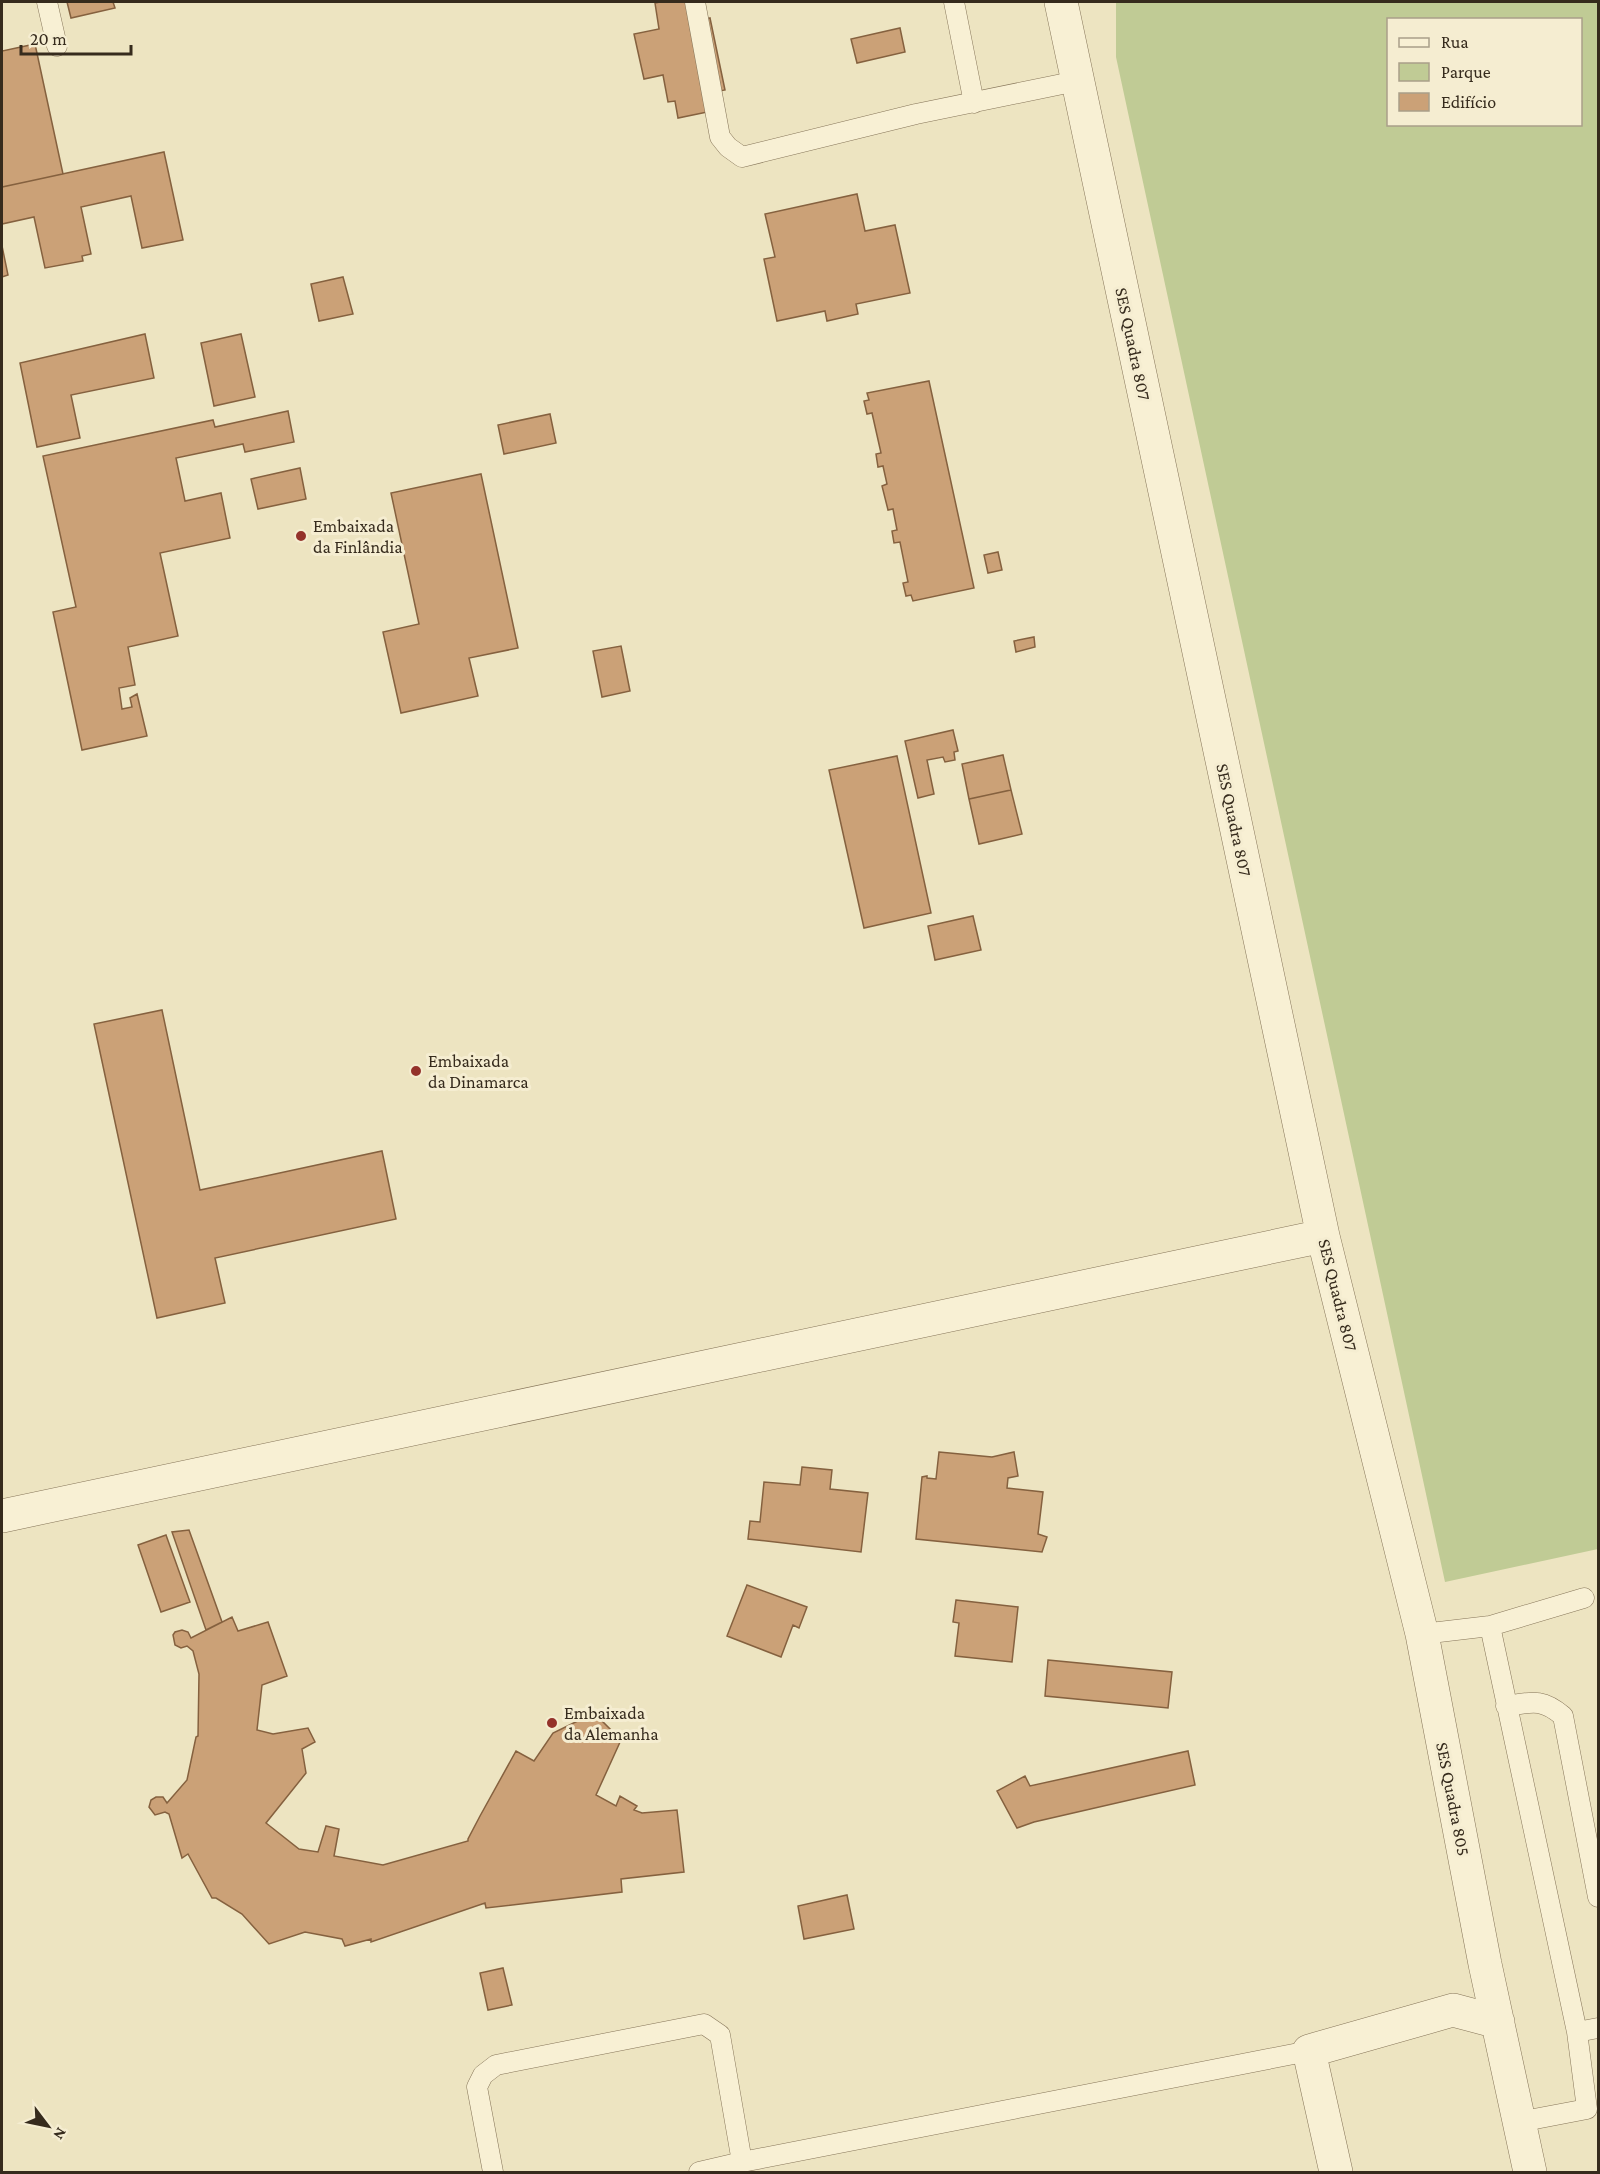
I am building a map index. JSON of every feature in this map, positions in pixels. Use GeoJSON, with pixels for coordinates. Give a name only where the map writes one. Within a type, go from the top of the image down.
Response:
{"type":"FeatureCollection","features":[{"type":"Feature","properties":{"kind":"street","name":"SES Quadra 807"},"geometry":{"type":"LineString","coordinates":[[1061,2],[1323,1236],[1422,1634]]}},
{"type":"Feature","properties":{"kind":"street"},"geometry":{"type":"LineString","coordinates":[[2,1516],[1323,1236]]}},
{"type":"Feature","properties":{"kind":"street","name":"SES Quadra 805"},"geometry":{"type":"LineString","coordinates":[[1422,1634],[1485,1964],[1530,2172]]}},
{"type":"Feature","properties":{"kind":"street"},"geometry":{"type":"LineString","coordinates":[[1454,2010],[1485,1964]]}},
{"type":"Feature","properties":{"kind":"street"},"geometry":{"type":"LineString","coordinates":[[1336,2172],[1308,2051],[1454,2010],[1498,2022]]}},
{"type":"Feature","properties":{"kind":"lane"},"geometry":{"type":"LineString","coordinates":[[47,2],[57,46]]}},
{"type":"Feature","properties":{"kind":"lane"},"geometry":{"type":"LineString","coordinates":[[695,2],[720,137],[728,147],[742,157],[916,114],[1077,81]]}},
{"type":"Feature","properties":{"kind":"lane"},"geometry":{"type":"LineString","coordinates":[[954,2],[974,103]]}},
{"type":"Feature","properties":{"kind":"lane"},"geometry":{"type":"LineString","coordinates":[[1422,1634],[1490,1626],[1584,1598]]}},
{"type":"Feature","properties":{"kind":"lane"},"geometry":{"type":"LineString","coordinates":[[1490,1626],[1593,2108],[1519,2122]]}},
{"type":"Feature","properties":{"kind":"lane"},"geometry":{"type":"LineString","coordinates":[[1506,1706],[1531,1703],[1549,1705],[1563,1716],[1599,1897]]}},
{"type":"Feature","properties":{"kind":"lane"},"geometry":{"type":"LineString","coordinates":[[493,2172],[477,2087],[483,2075],[496,2065],[704,2024],[720,2035],[742,2162]]}},
{"type":"Feature","properties":{"kind":"lane"},"geometry":{"type":"LineString","coordinates":[[1577,2032],[1599,2028]]}},
{"type":"Feature","properties":{"kind":"lane"},"geometry":{"type":"LineString","coordinates":[[699,2172],[1308,2051]]}},
{"type":"Feature","properties":{"kind":"green space"},"geometry":{"type":"Polygon","coordinates":[[[1116,2],[1598,2],[1598,1549],[1445,1582],[1116,57],[1116,2]]]}},
{"type":"Feature","properties":{"kind":"building"},"geometry":{"type":"Polygon","coordinates":[[[67,2],[113,2],[115,8],[71,18],[67,2]]]}},
{"type":"Feature","properties":{"kind":"building"},"geometry":{"type":"Polygon","coordinates":[[[702,2],[706,19],[710,18],[725,90],[719,91],[722,109],[678,118],[675,101],[668,102],[663,75],[644,79],[634,34],[659,29],[655,3],[702,2]]]}},
{"type":"Feature","properties":{"kind":"building"},"geometry":{"type":"Polygon","coordinates":[[[900,28],[905,52],[857,63],[851,39],[900,28]]]}},
{"type":"Feature","properties":{"kind":"building"},"geometry":{"type":"Polygon","coordinates":[[[35,44],[63,174],[2,187],[2,51],[35,44]]]}},
{"type":"Feature","properties":{"kind":"building"},"geometry":{"type":"Polygon","coordinates":[[[164,152],[183,240],[142,248],[131,196],[81,207],[91,254],[82,256],[83,261],[45,268],[34,217],[2,224],[2,187],[164,152]]]}},
{"type":"Feature","properties":{"kind":"building"},"geometry":{"type":"Polygon","coordinates":[[[857,194],[865,231],[895,225],[910,293],[856,304],[858,314],[827,321],[825,311],[777,321],[764,259],[775,257],[765,214],[857,194]]]}},
{"type":"Feature","properties":{"kind":"building"},"geometry":{"type":"Polygon","coordinates":[[[2,246],[8,275],[2,277],[2,246]]]}},
{"type":"Feature","properties":{"kind":"building"},"geometry":{"type":"Polygon","coordinates":[[[343,277],[353,314],[319,321],[311,284],[343,277]]]}},
{"type":"Feature","properties":{"kind":"building"},"geometry":{"type":"Polygon","coordinates":[[[145,334],[154,378],[71,395],[80,438],[37,447],[20,363],[145,334]]]}},
{"type":"Feature","properties":{"kind":"building"},"geometry":{"type":"Polygon","coordinates":[[[241,334],[255,397],[214,406],[201,343],[241,334]]]}},
{"type":"Feature","properties":{"kind":"building"},"geometry":{"type":"Polygon","coordinates":[[[929,381],[974,588],[913,601],[911,595],[906,596],[903,583],[908,582],[900,542],[894,543],[892,531],[897,530],[893,509],[888,510],[882,486],[887,484],[883,466],[878,467],[876,454],[881,453],[872,413],[867,414],[864,401],[869,400],[867,393],[929,381]]]}},
{"type":"Feature","properties":{"kind":"building"},"geometry":{"type":"Polygon","coordinates":[[[288,411],[294,442],[245,452],[243,444],[176,458],[185,501],[221,493],[230,538],[160,553],[178,636],[128,647],[135,685],[119,688],[122,709],[132,707],[130,698],[137,694],[147,736],[82,750],[53,612],[76,607],[43,456],[213,420],[215,427],[288,411]]]}},
{"type":"Feature","properties":{"kind":"building"},"geometry":{"type":"Polygon","coordinates":[[[550,414],[556,443],[504,454],[498,425],[550,414]]]}},
{"type":"Feature","properties":{"kind":"building"},"geometry":{"type":"Polygon","coordinates":[[[300,468],[306,499],[258,509],[251,479],[300,468]]]}},
{"type":"Feature","properties":{"kind":"building"},"geometry":{"type":"Polygon","coordinates":[[[481,474],[518,648],[469,658],[478,696],[401,713],[383,632],[419,624],[391,493],[481,474]]]}},
{"type":"Feature","properties":{"kind":"building"},"geometry":{"type":"Polygon","coordinates":[[[998,552],[1002,570],[988,573],[984,555],[998,552]]]}},
{"type":"Feature","properties":{"kind":"building"},"geometry":{"type":"Polygon","coordinates":[[[1034,637],[1035,647],[1016,652],[1014,641],[1034,637]]]}},
{"type":"Feature","properties":{"kind":"building"},"geometry":{"type":"Polygon","coordinates":[[[621,646],[630,691],[602,697],[593,651],[621,646]]]}},
{"type":"Feature","properties":{"kind":"building"},"geometry":{"type":"Polygon","coordinates":[[[953,730],[958,751],[954,752],[955,760],[945,762],[943,757],[927,760],[934,794],[918,798],[905,741],[953,730]]]}},
{"type":"Feature","properties":{"kind":"building"},"geometry":{"type":"Polygon","coordinates":[[[1003,755],[1011,790],[969,799],[962,764],[1003,755]]]}},
{"type":"Feature","properties":{"kind":"building"},"geometry":{"type":"Polygon","coordinates":[[[897,756],[931,913],[864,928],[829,770],[897,756]]]}},
{"type":"Feature","properties":{"kind":"building"},"geometry":{"type":"Polygon","coordinates":[[[1011,790],[1022,834],[979,844],[969,799],[1011,790]]]}},
{"type":"Feature","properties":{"kind":"building"},"geometry":{"type":"Polygon","coordinates":[[[973,916],[981,950],[935,960],[928,926],[973,916]]]}},
{"type":"Feature","properties":{"kind":"building"},"geometry":{"type":"Polygon","coordinates":[[[162,1010],[200,1190],[382,1151],[396,1219],[215,1258],[225,1303],[157,1318],[94,1024],[162,1010]]]}},
{"type":"Feature","properties":{"kind":"building"},"geometry":{"type":"Polygon","coordinates":[[[939,1452],[992,1457],[1014,1452],[1018,1476],[1008,1478],[1007,1488],[1043,1492],[1038,1534],[1047,1537],[1042,1552],[916,1539],[922,1477],[936,1479],[939,1452]]]}},
{"type":"Feature","properties":{"kind":"building"},"geometry":{"type":"Polygon","coordinates":[[[802,1467],[832,1470],[830,1489],[868,1493],[861,1552],[748,1539],[750,1521],[760,1522],[764,1482],[800,1485],[802,1467]]]}},
{"type":"Feature","properties":{"kind":"building"},"geometry":{"type":"Polygon","coordinates":[[[189,1530],[222,1622],[206,1630],[172,1532],[189,1530]]]}},
{"type":"Feature","properties":{"kind":"building"},"geometry":{"type":"Polygon","coordinates":[[[166,1535],[190,1602],[161,1612],[138,1545],[166,1535]]]}},
{"type":"Feature","properties":{"kind":"building"},"geometry":{"type":"Polygon","coordinates":[[[747,1585],[807,1607],[799,1628],[793,1625],[781,1657],[727,1636],[747,1585]]]}},
{"type":"Feature","properties":{"kind":"building"},"geometry":{"type":"Polygon","coordinates":[[[956,1600],[1018,1607],[1012,1662],[955,1656],[959,1623],[953,1622],[956,1600]]]}},
{"type":"Feature","properties":{"kind":"building"},"geometry":{"type":"Polygon","coordinates":[[[232,1617],[238,1631],[268,1622],[287,1676],[262,1685],[257,1730],[273,1734],[308,1728],[315,1742],[302,1749],[306,1773],[266,1823],[299,1849],[318,1852],[326,1826],[339,1829],[334,1856],[383,1865],[468,1841],[516,1751],[534,1761],[553,1733],[594,1713],[621,1740],[596,1795],[616,1806],[620,1796],[637,1806],[634,1810],[642,1813],[677,1810],[684,1872],[621,1879],[622,1892],[486,1908],[485,1903],[371,1942],[371,1939],[345,1946],[342,1939],[305,1932],[269,1944],[242,1914],[216,1898],[212,1898],[188,1854],[182,1858],[169,1814],[165,1812],[155,1815],[149,1807],[151,1800],[156,1797],[163,1797],[167,1803],[187,1780],[198,1736],[199,1674],[193,1651],[187,1646],[181,1648],[175,1645],[173,1635],[182,1630],[188,1632],[191,1638],[232,1617]]]}},
{"type":"Feature","properties":{"kind":"building"},"geometry":{"type":"Polygon","coordinates":[[[1048,1660],[1172,1672],[1168,1708],[1045,1696],[1048,1660]]]}},
{"type":"Feature","properties":{"kind":"building"},"geometry":{"type":"Polygon","coordinates":[[[1188,1751],[1195,1785],[1034,1822],[1017,1828],[997,1791],[1025,1776],[1030,1786],[1188,1751]]]}},
{"type":"Feature","properties":{"kind":"building"},"geometry":{"type":"Polygon","coordinates":[[[847,1895],[854,1929],[804,1939],[798,1906],[847,1895]]]}},
{"type":"Feature","properties":{"kind":"building"},"geometry":{"type":"Polygon","coordinates":[[[503,1968],[512,2005],[488,2010],[480,1973],[503,1968]]]}},
{"type":"Feature","properties":{"kind":"place","name":"Embaixada da Finlândia"},"geometry":{"type":"Point","coordinates":[301,536]}},
{"type":"Feature","properties":{"kind":"place","name":"Embaixada da Dinamarca"},"geometry":{"type":"Point","coordinates":[416,1071]}},
{"type":"Feature","properties":{"kind":"place","name":"Embaixada da Alemanha"},"geometry":{"type":"Point","coordinates":[552,1723]}}]}
